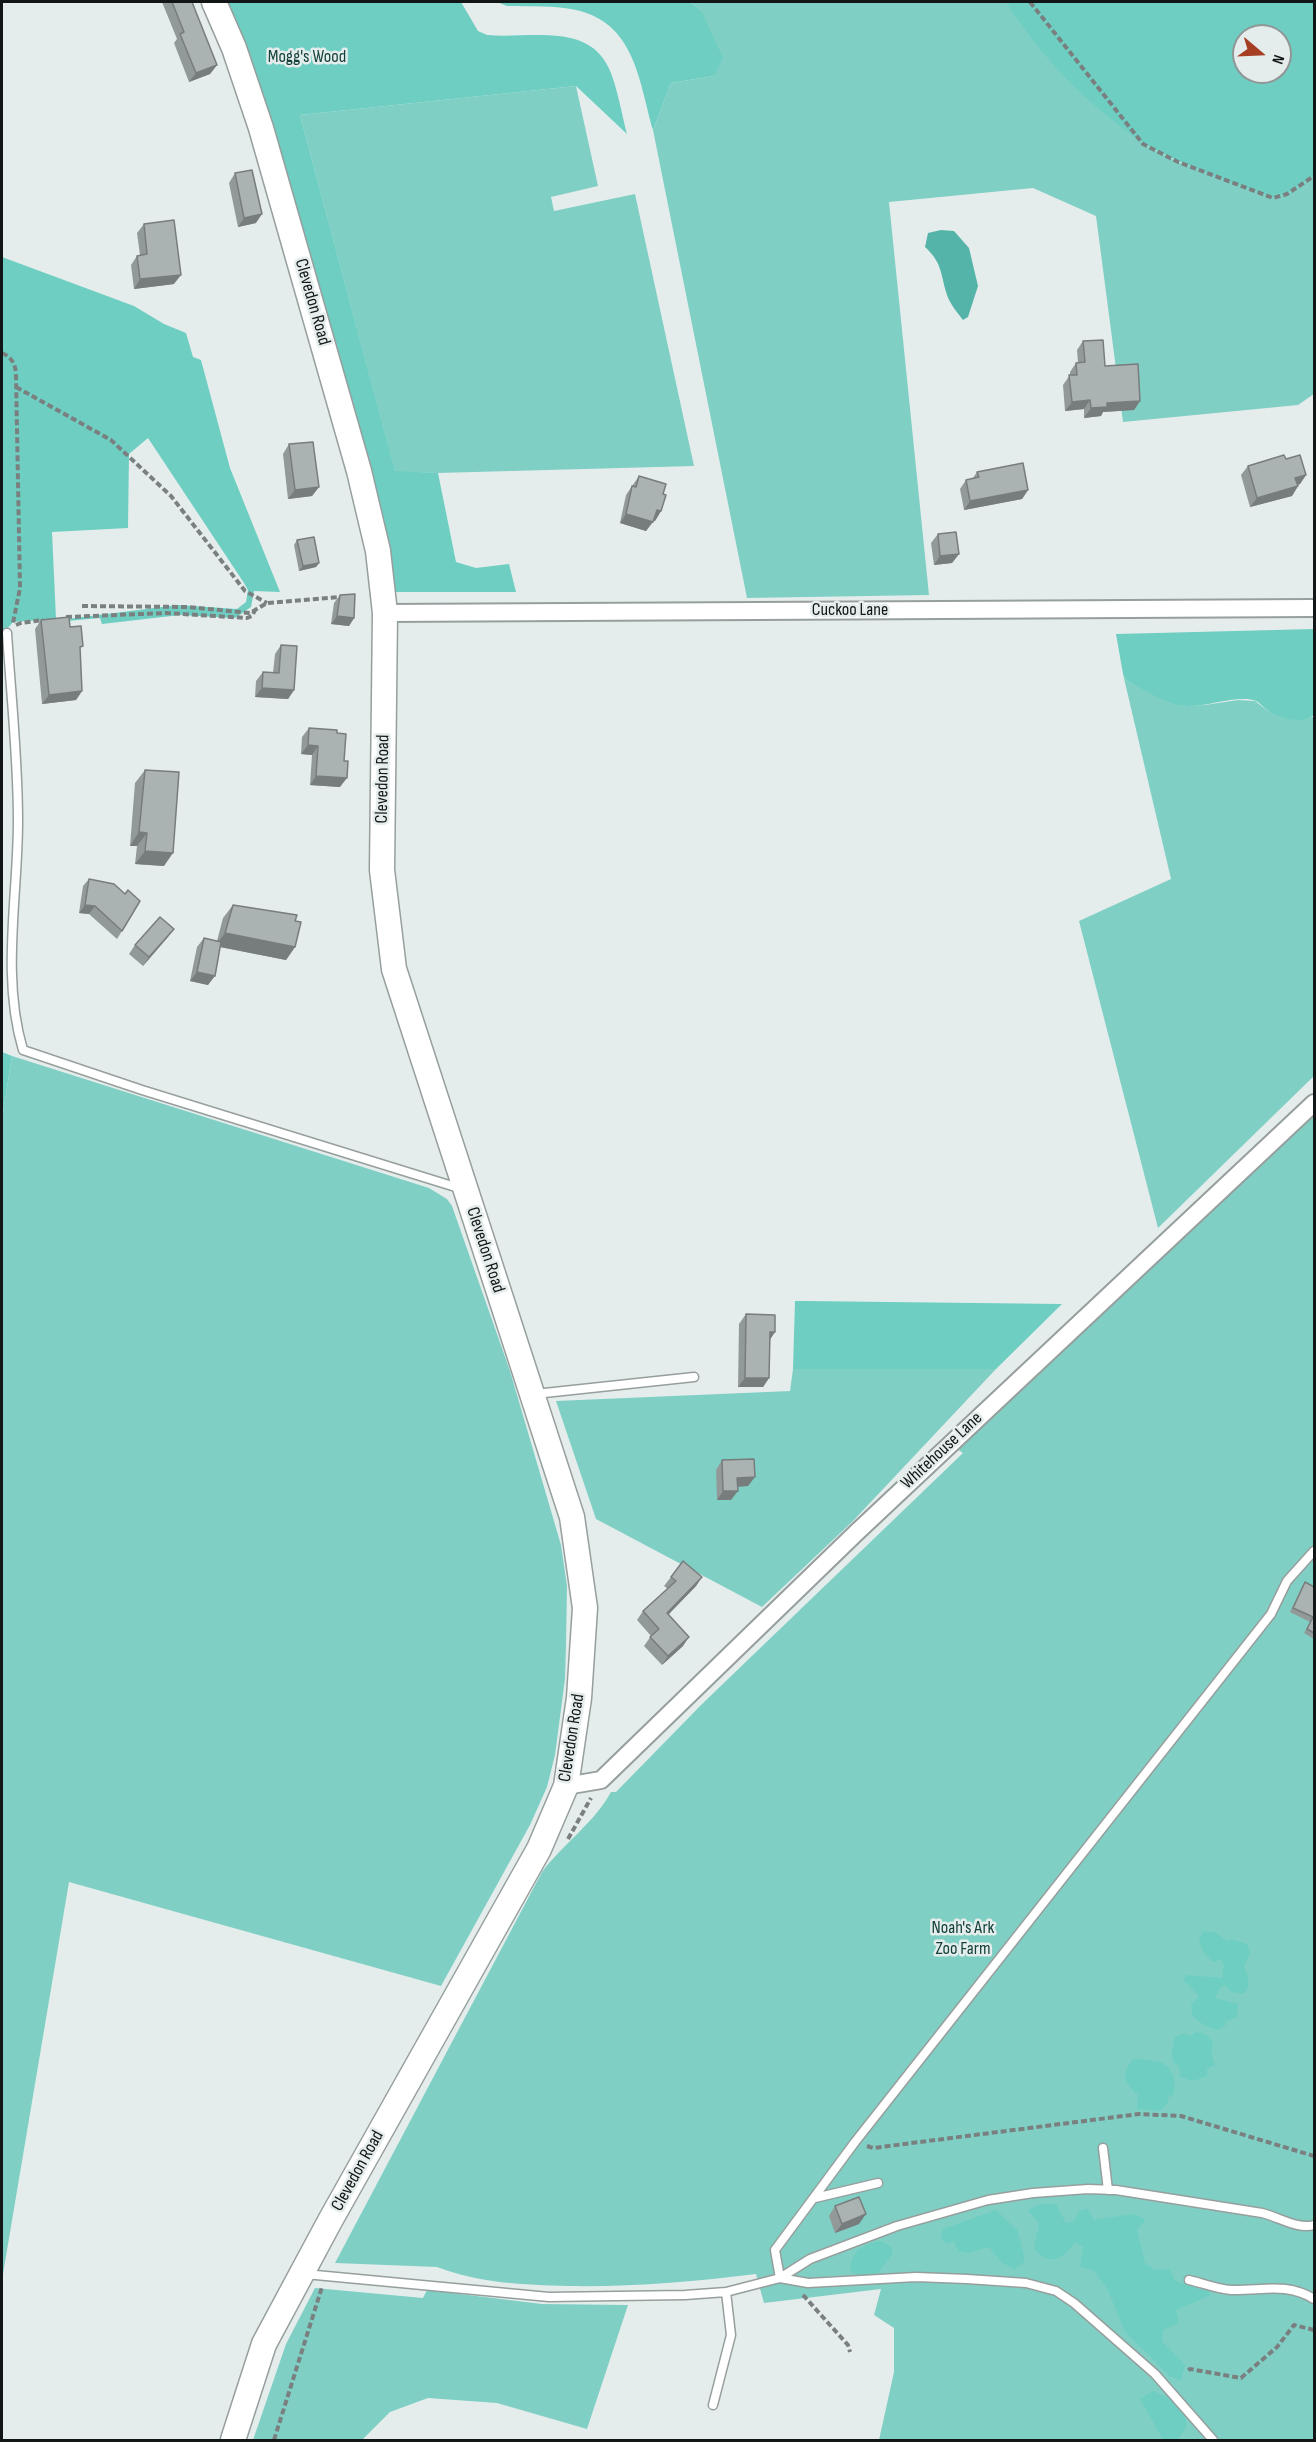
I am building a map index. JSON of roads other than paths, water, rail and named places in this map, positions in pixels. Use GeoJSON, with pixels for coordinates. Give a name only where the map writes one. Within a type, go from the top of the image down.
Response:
{"type":"FeatureCollection","features":[{"type":"Feature","properties":{"kind":"main road","name":"Clevedon Road"},"geometry":{"type":"LineString","coordinates":[[214,2],[234,48],[261,128],[359,471],[378,551],[385,613],[382,870],[394,969],[572,1517],[585,1608],[579,1698],[566,1786],[538,1849],[313,2275],[264,2344],[233,2440]]}},
{"type":"Feature","properties":{"kind":"street","name":"Cuckoo Lane"},"geometry":{"type":"LineString","coordinates":[[385,613],[1314,609]]}},
{"type":"Feature","properties":{"kind":"street","name":"Whitehouse Lane"},"geometry":{"type":"LineString","coordinates":[[566,1786],[601,1780],[857,1532],[1314,1102]]}},
{"type":"Feature","properties":{"kind":"lane"},"geometry":{"type":"LineString","coordinates":[[7,633],[18,821],[13,986],[17,1029],[23,1050],[142,1090],[465,1190]]}},
{"type":"Feature","properties":{"kind":"lane"},"geometry":{"type":"LineString","coordinates":[[532,1394],[694,1377]]}},
{"type":"Feature","properties":{"kind":"lane"},"geometry":{"type":"LineString","coordinates":[[780,2278],[775,2250],[855,2142],[1271,1614],[1287,1581],[1314,1551]]}},
{"type":"Feature","properties":{"kind":"lane"},"geometry":{"type":"LineString","coordinates":[[1103,2148],[1108,2190]]}},
{"type":"Feature","properties":{"kind":"lane"},"geometry":{"type":"LineString","coordinates":[[815,2198],[878,2184]]}},
{"type":"Feature","properties":{"kind":"lane"},"geometry":{"type":"LineString","coordinates":[[313,2275],[549,2297],[685,2295],[726,2292],[780,2278],[810,2259],[943,2211],[988,2199],[1088,2189],[1262,2213],[1281,2218],[1302,2228],[1314,2225]]}},
{"type":"Feature","properties":{"kind":"lane"},"geometry":{"type":"LineString","coordinates":[[780,2278],[808,2283],[916,2277],[957,2278],[1026,2283],[1056,2291],[1074,2303],[1155,2374],[1213,2440]]}},
{"type":"Feature","properties":{"kind":"lane"},"geometry":{"type":"LineString","coordinates":[[1189,2280],[1230,2290],[1290,2288],[1303,2292],[1314,2300]]}},
{"type":"Feature","properties":{"kind":"lane"},"geometry":{"type":"LineString","coordinates":[[713,2405],[731,2335],[726,2292]]}},
{"type":"Feature","properties":{"kind":"park label","name":"Mogg's Wood"},"geometry":{"type":"Point","coordinates":[307,57]}},
{"type":"Feature","properties":{"kind":"park label","name":"Noah's Ark Zoo Farm"},"geometry":{"type":"Point","coordinates":[963,1938]}}]}
